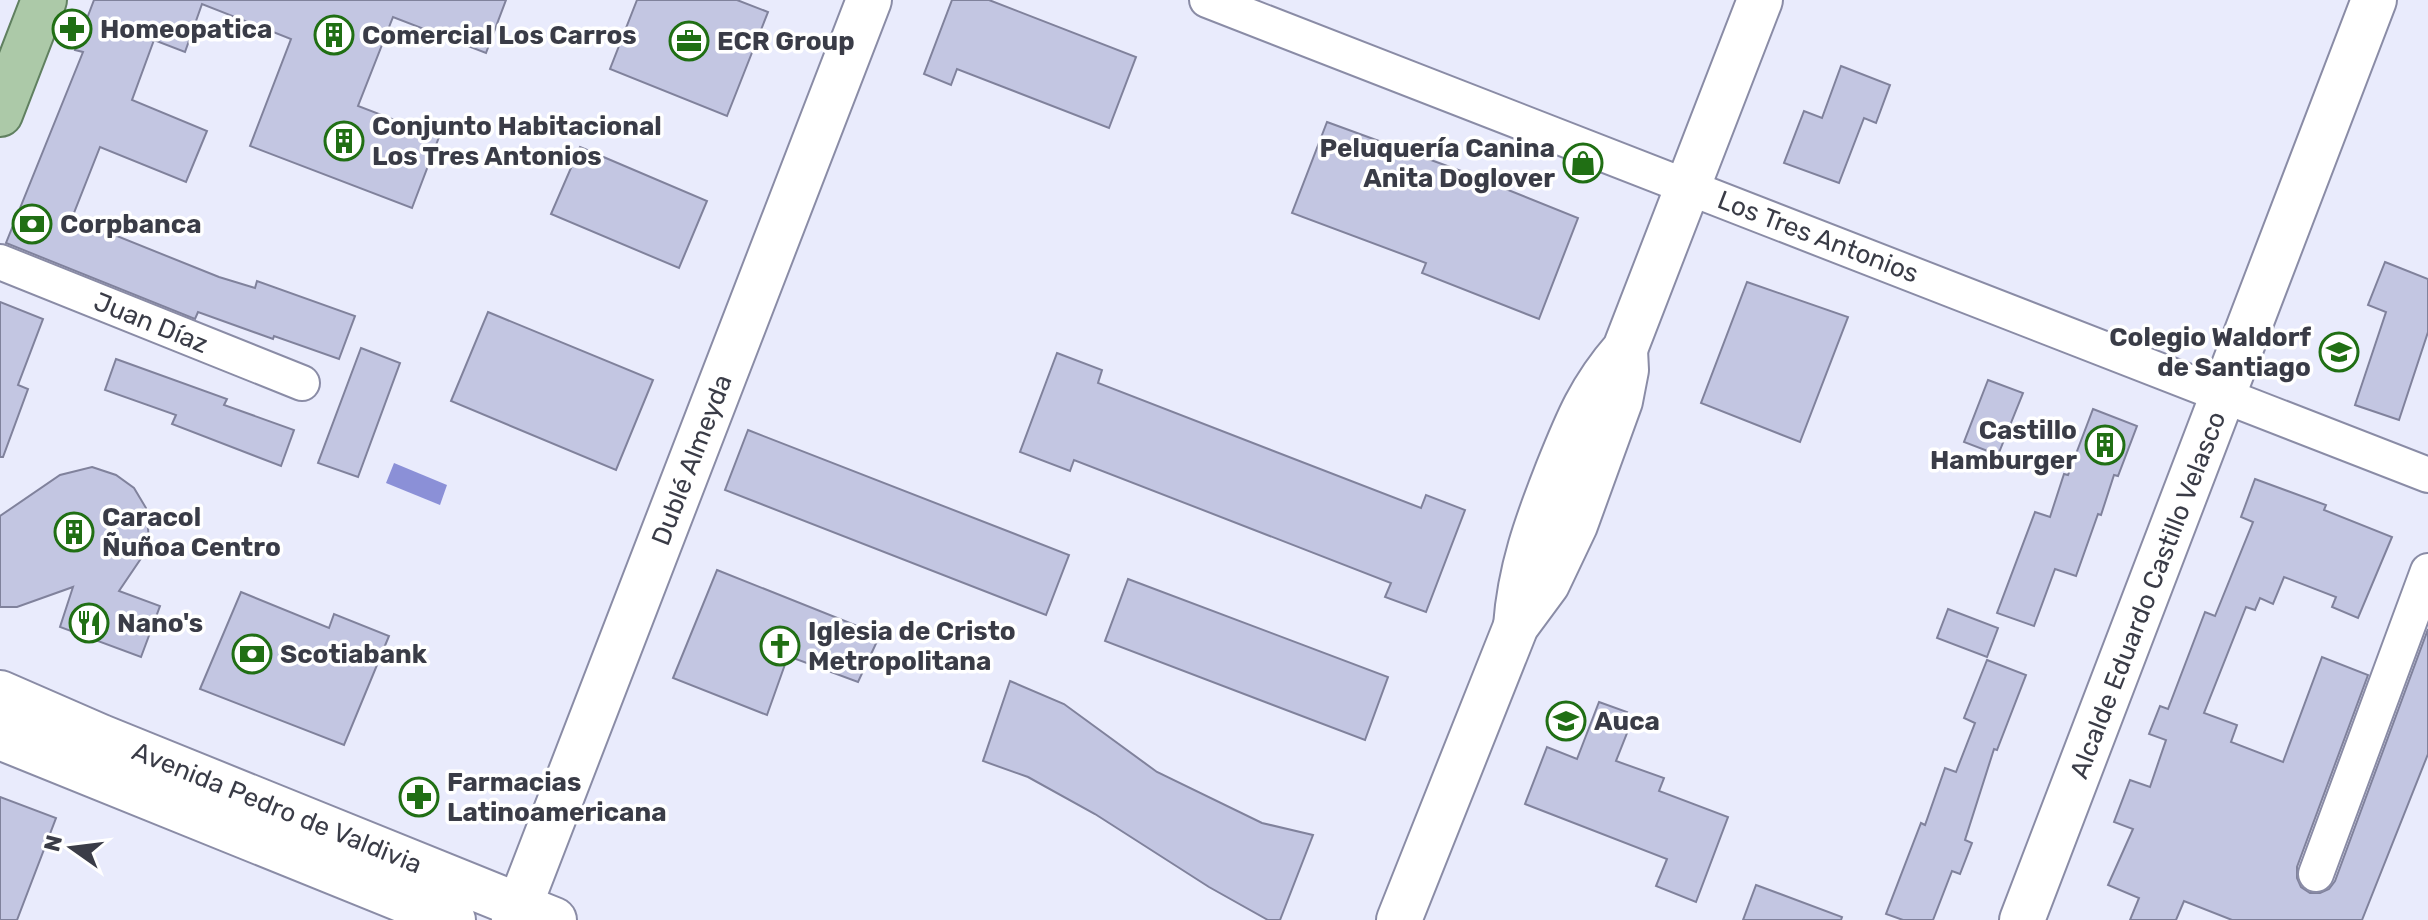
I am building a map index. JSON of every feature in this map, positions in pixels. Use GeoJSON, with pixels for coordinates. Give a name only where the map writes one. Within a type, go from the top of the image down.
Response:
{"type":"FeatureCollection","features":[{"type":"Feature","properties":{"kind":"main road"},"geometry":{"type":"LineString","coordinates":[[0,114],[44,0]]}},
{"type":"Feature","properties":{"kind":"main road","name":"Dublé Almeyda"},"geometry":{"type":"LineString","coordinates":[[530,915],[869,0]]}},
{"type":"Feature","properties":{"kind":"main road"},"geometry":{"type":"LineString","coordinates":[[1399,920],[1516,626],[1547,584],[1575,525],[1620,401],[1626,370],[1625,349],[1760,0]]}},
{"type":"Feature","properties":{"kind":"main road","name":"Alcalde Eduardo Castillo Velasco"},"geometry":{"type":"LineString","coordinates":[[2022,920],[2374,0]]}},
{"type":"Feature","properties":{"kind":"main road","name":"Avenida Pedro de Valdivia"},"geometry":{"type":"LineString","coordinates":[[0,693],[530,915]]}},
{"type":"Feature","properties":{"kind":"main road","name":"Avenida Pedro de Valdivia"},"geometry":{"type":"LineString","coordinates":[[0,737],[453,920]]}},
{"type":"Feature","properties":{"kind":"street","name":"Los Tres Antonios"},"geometry":{"type":"LineString","coordinates":[[1207,0],[2428,475]]}},
{"type":"Feature","properties":{"kind":"street","name":"Juan Díaz"},"geometry":{"type":"LineString","coordinates":[[0,262],[302,383]]}},
{"type":"Feature","properties":{"kind":"street"},"geometry":{"type":"LineString","coordinates":[[2316,874],[2428,571]]}},
{"type":"Feature","properties":{"kind":"water"},"geometry":{"type":"Polygon","coordinates":[[[394,463],[447,485],[440,505],[386,483],[394,463]]]}},
{"type":"Feature","properties":{"kind":"building"},"geometry":{"type":"Polygon","coordinates":[[[94,0],[506,0],[486,53],[393,17],[358,106],[439,137],[412,208],[250,146],[291,39],[202,4],[185,52],[154,40],[132,100],[207,131],[186,182],[100,147],[72,218],[219,277],[255,288],[257,281],[355,316],[339,359],[198,312],[195,319],[6,243],[83,52],[75,50],[94,0]]]}},
{"type":"Feature","properties":{"kind":"building","name":"ECR Group"},"geometry":{"type":"Polygon","coordinates":[[[637,0],[737,0],[768,12],[727,116],[610,69],[637,0]]]}},
{"type":"Feature","properties":{"kind":"building"},"geometry":{"type":"Polygon","coordinates":[[[952,0],[989,0],[1136,57],[1109,128],[957,69],[951,85],[924,74],[952,0]]]}},
{"type":"Feature","properties":{"kind":"building"},"geometry":{"type":"Polygon","coordinates":[[[1841,66],[1890,85],[1876,123],[1864,118],[1839,183],[1784,163],[1804,111],[1822,118],[1841,66]]]}},
{"type":"Feature","properties":{"kind":"building"},"geometry":{"type":"Polygon","coordinates":[[[1327,122],[1578,218],[1539,319],[1422,273],[1426,263],[1292,213],[1327,122]]]}},
{"type":"Feature","properties":{"kind":"building"},"geometry":{"type":"Polygon","coordinates":[[[580,147],[707,201],[679,268],[551,214],[580,147]]]}},
{"type":"Feature","properties":{"kind":"building"},"geometry":{"type":"Polygon","coordinates":[[[2385,262],[2428,279],[2428,332],[2399,420],[2355,405],[2386,312],[2368,305],[2385,262]]]}},
{"type":"Feature","properties":{"kind":"building"},"geometry":{"type":"Polygon","coordinates":[[[1747,282],[1848,317],[1800,442],[1701,403],[1747,282]]]}},
{"type":"Feature","properties":{"kind":"building"},"geometry":{"type":"Polygon","coordinates":[[[0,302],[43,319],[18,385],[28,389],[3,457],[0,457],[0,302]]]}},
{"type":"Feature","properties":{"kind":"building"},"geometry":{"type":"Polygon","coordinates":[[[488,312],[653,380],[616,470],[451,401],[488,312]]]}},
{"type":"Feature","properties":{"kind":"building"},"geometry":{"type":"Polygon","coordinates":[[[361,348],[400,363],[358,477],[318,463],[361,348]]]}},
{"type":"Feature","properties":{"kind":"building"},"geometry":{"type":"Polygon","coordinates":[[[1057,353],[1102,370],[1098,383],[1421,508],[1426,495],[1465,510],[1426,612],[1385,597],[1391,583],[1074,460],[1070,471],[1020,452],[1057,353]]]}},
{"type":"Feature","properties":{"kind":"building"},"geometry":{"type":"Polygon","coordinates":[[[116,359],[227,399],[224,405],[294,430],[281,466],[172,424],[176,415],[105,390],[116,359]]]}},
{"type":"Feature","properties":{"kind":"building"},"geometry":{"type":"Polygon","coordinates":[[[1988,380],[2023,393],[1998,455],[1964,442],[1988,380]]]}},
{"type":"Feature","properties":{"kind":"building"},"geometry":{"type":"Polygon","coordinates":[[[2093,409],[2137,426],[2118,476],[2114,475],[2101,515],[2098,514],[2076,576],[2055,569],[2034,626],[1997,613],[2035,512],[2050,517],[2064,474],[2068,475],[2093,409]]]}},
{"type":"Feature","properties":{"kind":"building"},"geometry":{"type":"Polygon","coordinates":[[[748,430],[1069,555],[1046,615],[725,490],[748,430]]]}},
{"type":"Feature","properties":{"kind":"building","name":"Caracol Ñuñoa Centro"},"geometry":{"type":"Polygon","coordinates":[[[92,467],[116,475],[134,488],[146,508],[149,539],[144,554],[119,591],[160,606],[141,657],[60,627],[73,587],[17,607],[0,607],[0,516],[60,475],[92,467]]]}},
{"type":"Feature","properties":{"kind":"building"},"geometry":{"type":"Polygon","coordinates":[[[2255,479],[2326,505],[2324,510],[2392,537],[2358,618],[2332,607],[2336,597],[2284,577],[2273,604],[2260,598],[2255,610],[2246,607],[2204,713],[2237,725],[2231,742],[2283,762],[2322,657],[2368,675],[2297,867],[2301,887],[2310,893],[2320,893],[2329,889],[2335,881],[2428,629],[2428,754],[2362,920],[2232,920],[2184,901],[2176,920],[2130,920],[2139,898],[2108,885],[2133,829],[2114,822],[2130,780],[2150,787],[2166,740],[2149,734],[2160,706],[2168,709],[2205,612],[2215,616],[2253,522],[2241,517],[2255,479]]]}},
{"type":"Feature","properties":{"kind":"building","name":"Iglesia de Cristo Metropolitana"},"geometry":{"type":"Polygon","coordinates":[[[717,570],[880,635],[858,682],[788,656],[767,715],[673,678],[717,570]]]}},
{"type":"Feature","properties":{"kind":"building"},"geometry":{"type":"Polygon","coordinates":[[[1128,579],[1388,677],[1365,740],[1105,641],[1128,579]]]}},
{"type":"Feature","properties":{"kind":"building"},"geometry":{"type":"Polygon","coordinates":[[[241,592],[329,628],[334,614],[389,636],[344,745],[200,689],[241,592]]]}},
{"type":"Feature","properties":{"kind":"building"},"geometry":{"type":"Polygon","coordinates":[[[1948,609],[1998,628],[1987,657],[1937,638],[1948,609]]]}},
{"type":"Feature","properties":{"kind":"building"},"geometry":{"type":"Polygon","coordinates":[[[1987,660],[2026,675],[1997,750],[1994,749],[1965,840],[1972,843],[1960,874],[1952,871],[1933,920],[1903,920],[1886,914],[1921,823],[1925,825],[1945,768],[1956,772],[1975,723],[1964,718],[1987,660]]]}},
{"type":"Feature","properties":{"kind":"building"},"geometry":{"type":"Polygon","coordinates":[[[1010,681],[1064,704],[1157,772],[1262,823],[1313,835],[1280,920],[1268,920],[1209,887],[1095,814],[1028,777],[983,761],[1010,681]]]}},
{"type":"Feature","properties":{"kind":"building"},"geometry":{"type":"Polygon","coordinates":[[[1599,702],[1627,712],[1624,720],[1631,723],[1616,761],[1664,778],[1659,791],[1728,817],[1696,902],[1656,886],[1667,859],[1525,804],[1547,747],[1577,759],[1599,702]]]}},
{"type":"Feature","properties":{"kind":"building"},"geometry":{"type":"Polygon","coordinates":[[[0,797],[56,818],[17,920],[0,920],[0,797]]]}},
{"type":"Feature","properties":{"kind":"building"},"geometry":{"type":"Polygon","coordinates":[[[1756,885],[1842,917],[1841,920],[1743,920],[1756,885]]]}},
{"type":"Feature","properties":{"kind":"place","name":"Homeopatica"},"geometry":{"type":"Point","coordinates":[72,29]}},
{"type":"Feature","properties":{"kind":"place","name":"Comercial Los Carros"},"geometry":{"type":"Point","coordinates":[334,35]}},
{"type":"Feature","properties":{"kind":"place","name":"ECR Group"},"geometry":{"type":"Point","coordinates":[689,41]}},
{"type":"Feature","properties":{"kind":"place","name":"Conjunto Habitacional Los Tres Antonios"},"geometry":{"type":"Point","coordinates":[344,141]}},
{"type":"Feature","properties":{"kind":"place","name":"Peluquería Canina Anita Doglover"},"geometry":{"type":"Point","coordinates":[1583,163]}},
{"type":"Feature","properties":{"kind":"place","name":"Corpbanca"},"geometry":{"type":"Point","coordinates":[32,224]}},
{"type":"Feature","properties":{"kind":"place","name":"Colegio Waldorf de Santiago"},"geometry":{"type":"Point","coordinates":[2339,352]}},
{"type":"Feature","properties":{"kind":"place","name":"Castillo Hamburger"},"geometry":{"type":"Point","coordinates":[2105,445]}},
{"type":"Feature","properties":{"kind":"place","name":"Caracol Ñuñoa Centro"},"geometry":{"type":"Point","coordinates":[74,532]}},
{"type":"Feature","properties":{"kind":"place","name":"Nano's"},"geometry":{"type":"Point","coordinates":[89,623]}},
{"type":"Feature","properties":{"kind":"place","name":"Iglesia de Cristo Metropolitana"},"geometry":{"type":"Point","coordinates":[780,646]}},
{"type":"Feature","properties":{"kind":"place","name":"Scotiabank"},"geometry":{"type":"Point","coordinates":[252,654]}},
{"type":"Feature","properties":{"kind":"place","name":"Auca"},"geometry":{"type":"Point","coordinates":[1566,721]}},
{"type":"Feature","properties":{"kind":"place","name":"Farmacias Latinoamericana"},"geometry":{"type":"Point","coordinates":[419,797]}}]}
